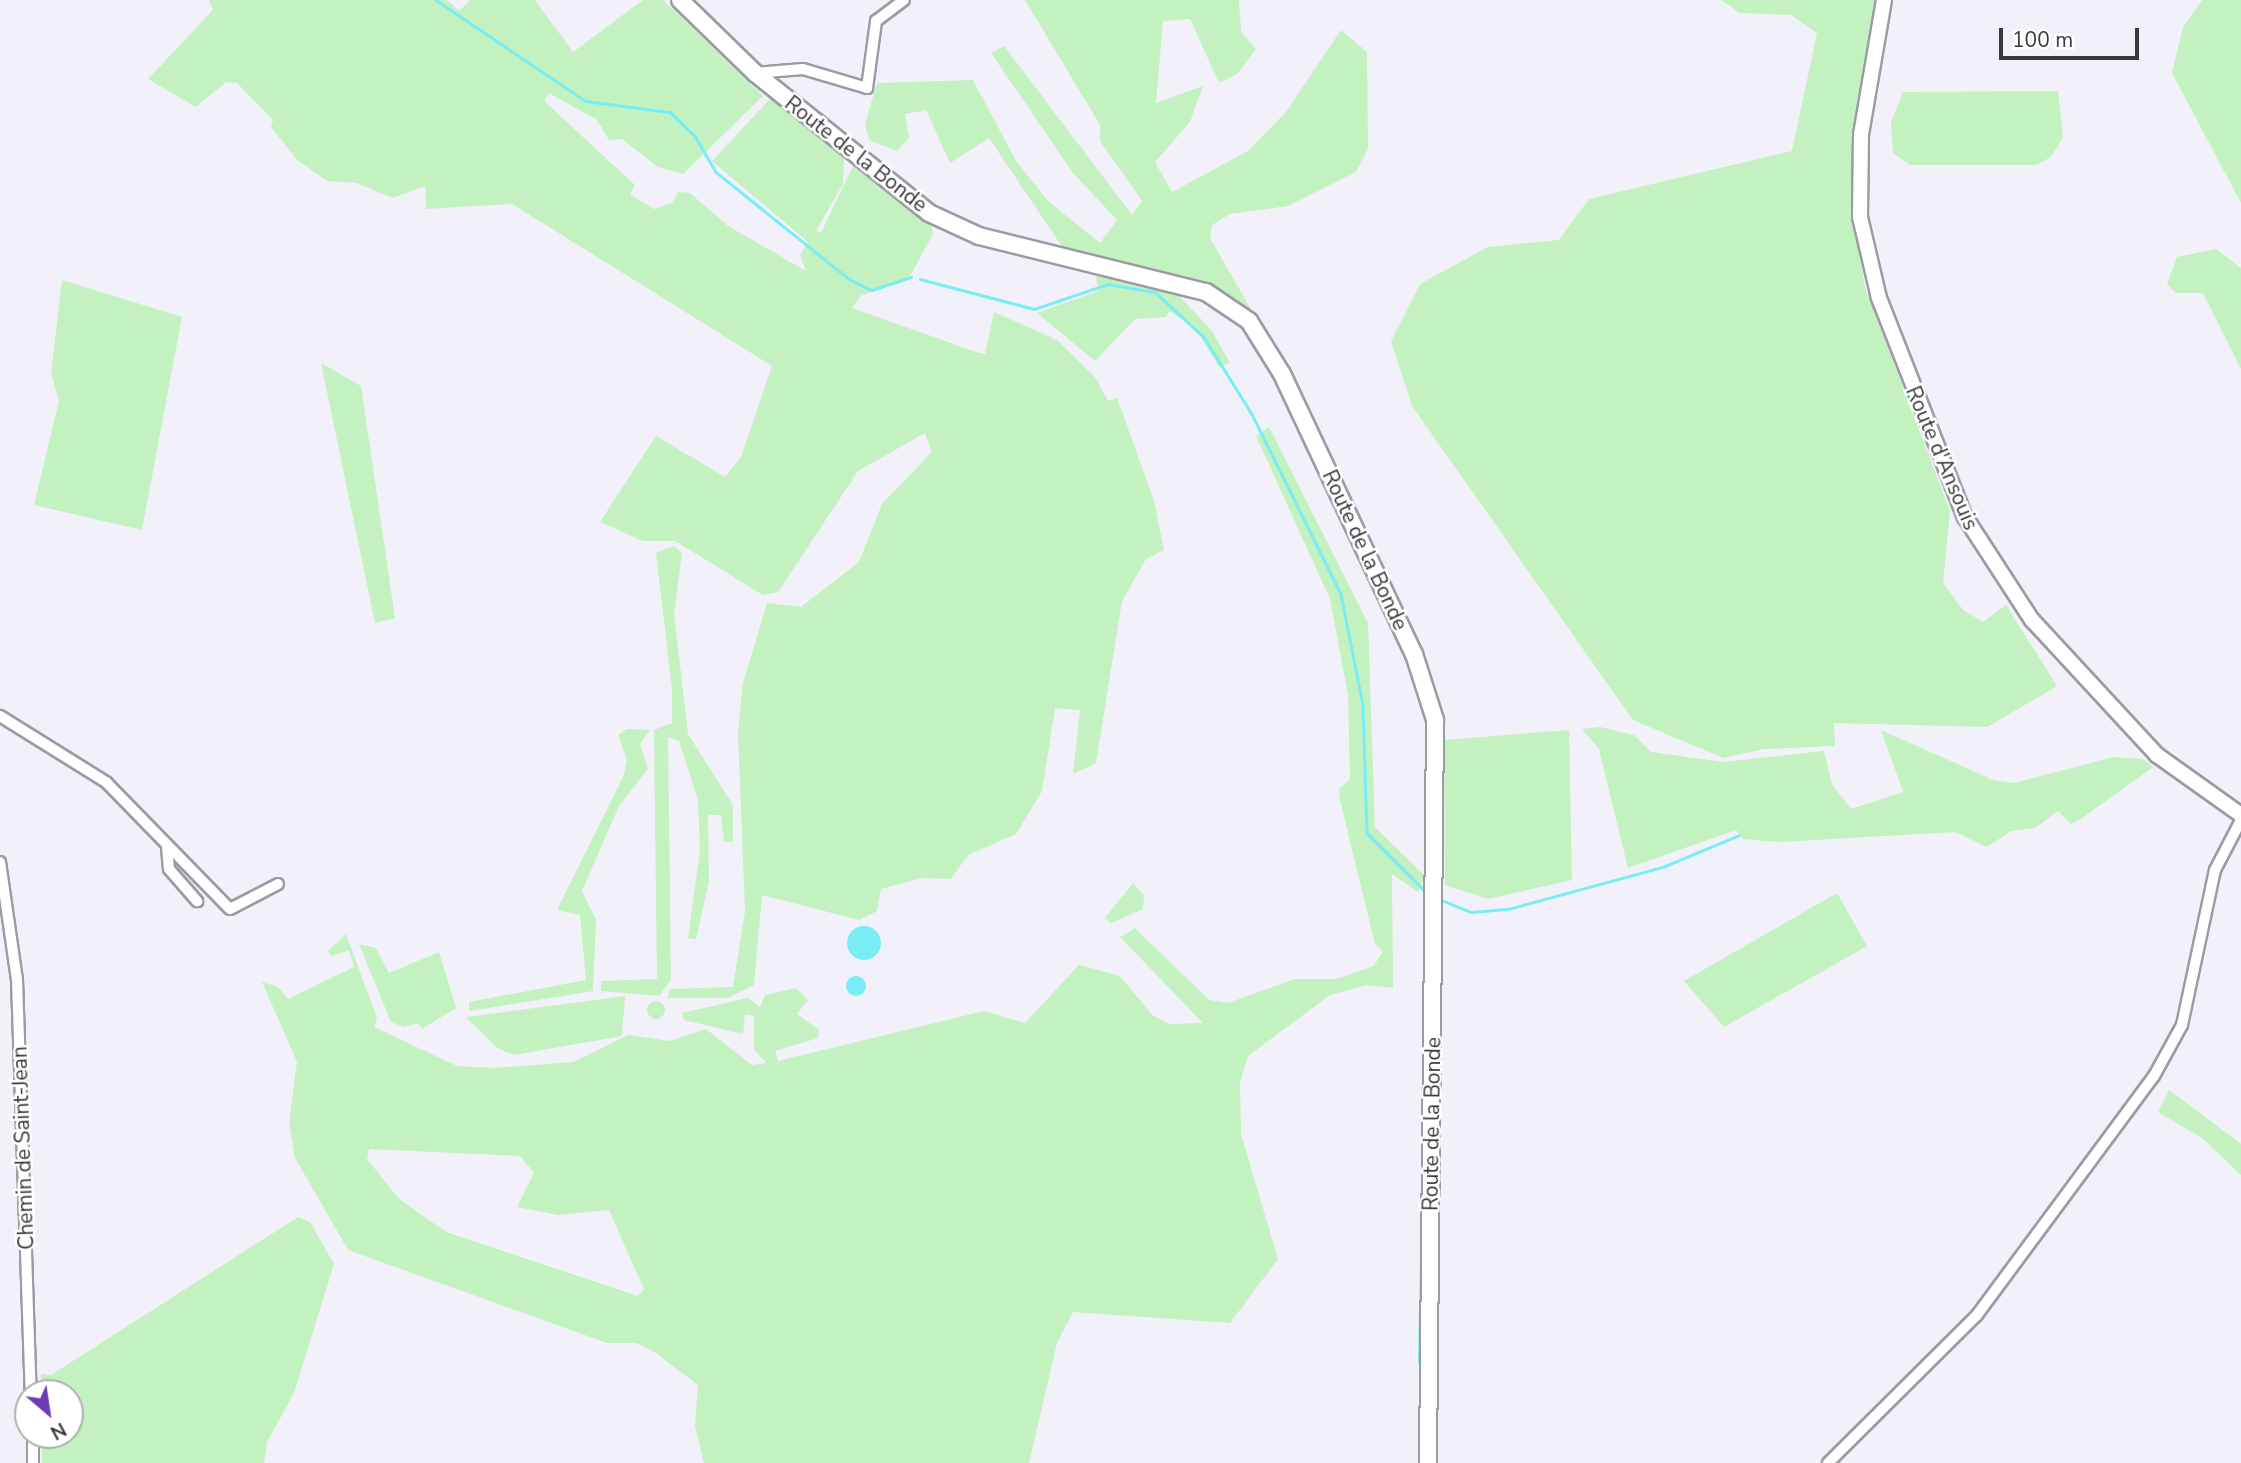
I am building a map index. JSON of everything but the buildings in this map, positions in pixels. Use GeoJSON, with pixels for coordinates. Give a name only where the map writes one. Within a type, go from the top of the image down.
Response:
{"type":"FeatureCollection","features":[{"type":"Feature","properties":{"kind":"main road","name":"Route de la Bonde"},"geometry":{"type":"LineString","coordinates":[[680,0],[755,74],[941,220],[979,236],[1206,292],[1249,321],[1282,373],[1424,679],[1437,745],[1428,1463]]}},
{"type":"Feature","properties":{"kind":"street"},"geometry":{"type":"LineString","coordinates":[[755,74],[803,69],[867,88],[876,21],[904,0]]}},
{"type":"Feature","properties":{"kind":"street","name":"Route d'Ansouis"},"geometry":{"type":"LineString","coordinates":[[1884,0],[1861,134],[1860,217],[1879,298],[1965,517],[2003,582],[2040,629],[2157,755],[2241,818]]}},
{"type":"Feature","properties":{"kind":"street"},"geometry":{"type":"LineString","coordinates":[[0,716],[106,782],[230,909],[278,884]]}},
{"type":"Feature","properties":{"kind":"street"},"geometry":{"type":"LineString","coordinates":[[1828,1463],[1977,1315],[2154,1076],[2182,1025],[2215,870],[2241,818]]}},
{"type":"Feature","properties":{"kind":"street"},"geometry":{"type":"LineString","coordinates":[[167,847],[169,869],[197,901]]}},
{"type":"Feature","properties":{"kind":"street","name":"Chemin de Saint-Jean"},"geometry":{"type":"LineString","coordinates":[[0,862],[16,980],[30,1379]]}},
{"type":"Feature","properties":{"kind":"green space"},"geometry":{"type":"Polygon","coordinates":[[[209,0],[447,0],[459,11],[470,0],[535,0],[573,52],[643,0],[663,0],[763,96],[683,174],[658,167],[622,139],[609,140],[597,120],[549,93],[544,101],[635,185],[630,195],[654,209],[672,203],[678,192],[690,193],[728,226],[806,271],[800,255],[808,242],[712,161],[771,98],[844,157],[843,184],[816,231],[821,233],[853,166],[930,220],[933,234],[909,278],[860,296],[852,308],[985,354],[994,312],[1057,340],[1095,377],[1108,401],[1117,398],[1154,501],[1164,550],[1146,559],[1122,601],[1096,763],[1073,774],[1080,710],[1055,708],[1042,791],[1016,834],[968,855],[951,879],[921,878],[881,889],[877,911],[859,920],[762,895],[754,985],[727,998],[667,998],[670,989],[733,987],[745,911],[738,732],[743,683],[767,603],[801,607],[859,562],[882,504],[932,452],[925,433],[858,471],[778,592],[763,595],[675,541],[643,541],[600,522],[656,436],[725,477],[741,457],[772,366],[512,204],[426,209],[425,186],[392,198],[357,183],[327,181],[297,160],[271,127],[273,120],[237,83],[226,82],[196,107],[148,79],[213,10],[209,0]]]}},
{"type":"Feature","properties":{"kind":"green space"},"geometry":{"type":"Polygon","coordinates":[[[1025,0],[1239,0],[1241,32],[1256,49],[1237,74],[1219,83],[1190,19],[1163,21],[1156,103],[1203,86],[1190,122],[1155,162],[1172,192],[1248,151],[1286,112],[1341,30],[1367,52],[1368,149],[1356,172],[1288,206],[1230,214],[1212,225],[1210,238],[1257,320],[1226,292],[1065,251],[989,138],[950,163],[926,110],[905,114],[909,138],[897,151],[869,140],[865,124],[877,83],[973,80],[1016,161],[1049,202],[1100,243],[1117,220],[1073,173],[991,53],[1004,46],[1132,215],[1142,201],[1100,141],[1100,125],[1025,0]]]}},
{"type":"Feature","properties":{"kind":"green space"},"geometry":{"type":"Polygon","coordinates":[[[1721,0],[1878,0],[1856,117],[1851,197],[1865,287],[1950,511],[1943,583],[1963,610],[1983,622],[2006,605],[2057,686],[1987,727],[1834,723],[1835,746],[1764,749],[1723,758],[1633,720],[1412,406],[1391,341],[1420,284],[1488,247],[1559,240],[1589,199],[1792,151],[1817,33],[1791,15],[1740,13],[1721,0]]]}},
{"type":"Feature","properties":{"kind":"green space"},"geometry":{"type":"Polygon","coordinates":[[[2202,0],[2241,0],[2241,203],[2172,73],[2183,27],[2202,0]]]}},
{"type":"Feature","properties":{"kind":"green space"},"geometry":{"type":"Polygon","coordinates":[[[2058,91],[2063,137],[2051,157],[2036,165],[1910,165],[1893,153],[1891,122],[1903,92],[2058,91]]]}},
{"type":"Feature","properties":{"kind":"green space"},"geometry":{"type":"Polygon","coordinates":[[[2216,249],[2241,268],[2241,369],[2203,293],[2176,293],[2167,284],[2177,257],[2216,249]]]}},
{"type":"Feature","properties":{"kind":"green space"},"geometry":{"type":"Polygon","coordinates":[[[1096,276],[1172,288],[1212,331],[1230,363],[1219,367],[1194,326],[1169,311],[1166,317],[1135,319],[1095,361],[1037,313],[1098,291],[1096,276]]]}},
{"type":"Feature","properties":{"kind":"green space"},"geometry":{"type":"Polygon","coordinates":[[[62,280],[182,317],[142,530],[34,505],[59,401],[51,373],[62,280]]]}},
{"type":"Feature","properties":{"kind":"green space"},"geometry":{"type":"Polygon","coordinates":[[[321,363],[361,386],[395,618],[375,623],[321,363]]]}},
{"type":"Feature","properties":{"kind":"green space"},"geometry":{"type":"Polygon","coordinates":[[[1269,427],[1368,623],[1375,827],[1425,876],[1418,892],[1392,874],[1393,988],[1367,985],[1330,995],[1248,1056],[1240,1082],[1241,1134],[1278,1259],[1230,1323],[1073,1312],[1057,1343],[1029,1463],[704,1463],[695,1427],[698,1385],[653,1351],[636,1343],[607,1343],[348,1250],[295,1158],[289,1122],[297,1062],[262,982],[278,987],[288,999],[354,967],[349,950],[331,956],[328,951],[346,934],[377,1018],[374,1027],[457,1066],[494,1068],[573,1062],[628,1035],[670,1041],[706,1029],[752,1065],[767,1063],[754,1050],[754,1016],[745,1014],[743,1034],[684,1020],[682,1013],[748,998],[760,1007],[765,995],[796,988],[808,1000],[797,1014],[819,1030],[818,1038],[775,1051],[778,1061],[984,1011],[1025,1023],[1079,965],[1120,976],[1153,1016],[1170,1024],[1203,1023],[1120,937],[1135,928],[1209,1000],[1228,1003],[1295,979],[1336,979],[1374,966],[1383,951],[1375,944],[1340,800],[1339,789],[1350,779],[1348,695],[1330,599],[1256,436],[1269,427]],[[369,1149],[367,1159],[399,1199],[446,1232],[638,1296],[644,1289],[609,1210],[558,1215],[517,1207],[534,1173],[520,1156],[369,1149]]]}},
{"type":"Feature","properties":{"kind":"green space"},"geometry":{"type":"Polygon","coordinates":[[[674,546],[682,553],[674,614],[688,734],[733,805],[733,842],[724,842],[721,815],[708,815],[709,881],[696,939],[688,938],[700,851],[698,800],[679,741],[668,737],[671,980],[659,996],[601,991],[601,981],[657,979],[654,730],[672,723],[672,689],[656,553],[674,546]]]}},
{"type":"Feature","properties":{"kind":"green space"},"geometry":{"type":"Polygon","coordinates":[[[1600,727],[1634,735],[1651,752],[1723,762],[1824,751],[1832,784],[1851,809],[1903,792],[1881,730],[1993,780],[2014,783],[2114,757],[2143,759],[2153,767],[2071,824],[2058,811],[2035,828],[2011,831],[1987,847],[1955,832],[1779,842],[1743,839],[1736,830],[1628,868],[1599,749],[1582,729],[1600,727]]]}},
{"type":"Feature","properties":{"kind":"green space"},"geometry":{"type":"Polygon","coordinates":[[[627,729],[650,730],[640,744],[648,769],[619,806],[582,891],[596,920],[593,991],[469,1011],[469,1002],[586,980],[580,915],[557,910],[624,775],[627,760],[618,735],[627,729]]]}},
{"type":"Feature","properties":{"kind":"green space"},"geometry":{"type":"Polygon","coordinates":[[[1569,730],[1572,880],[1488,899],[1445,885],[1444,740],[1569,730]]]}},
{"type":"Feature","properties":{"kind":"green space"},"geometry":{"type":"Polygon","coordinates":[[[1133,883],[1144,896],[1143,909],[1111,923],[1105,918],[1133,883]]]}},
{"type":"Feature","properties":{"kind":"green space"},"geometry":{"type":"Polygon","coordinates":[[[1837,893],[1867,946],[1724,1027],[1684,981],[1837,893]]]}},
{"type":"Feature","properties":{"kind":"green space"},"geometry":{"type":"Polygon","coordinates":[[[359,944],[376,948],[389,973],[439,952],[456,1008],[422,1029],[418,1023],[404,1027],[391,1022],[359,944]]]}},
{"type":"Feature","properties":{"kind":"green space"},"geometry":{"type":"Polygon","coordinates":[[[625,996],[622,1036],[514,1055],[497,1048],[466,1017],[625,996]]]}},
{"type":"Feature","properties":{"kind":"green space"},"geometry":{"type":"Polygon","coordinates":[[[656,1001],[662,1004],[665,1010],[662,1016],[656,1019],[650,1016],[647,1010],[650,1004],[656,1001]]]}},
{"type":"Feature","properties":{"kind":"green space"},"geometry":{"type":"Polygon","coordinates":[[[2169,1090],[2241,1144],[2241,1175],[2202,1138],[2158,1112],[2169,1090]]]}},
{"type":"Feature","properties":{"kind":"green space"},"geometry":{"type":"Polygon","coordinates":[[[298,1217],[310,1222],[334,1264],[294,1393],[267,1442],[264,1463],[42,1463],[42,1449],[84,1449],[84,1379],[41,1379],[41,1374],[51,1375],[298,1217]]]}},
{"type":"Feature","properties":{"kind":"water"},"geometry":{"type":"Polygon","coordinates":[[[864,926],[876,931],[881,943],[876,955],[864,960],[852,955],[847,943],[852,931],[864,926]]]}},
{"type":"Feature","properties":{"kind":"water"},"geometry":{"type":"Polygon","coordinates":[[[856,976],[863,979],[866,986],[863,993],[856,996],[849,993],[846,986],[849,979],[856,976]]]}},
{"type":"Feature","properties":{"kind":"waterway"},"geometry":{"type":"LineString","coordinates":[[436,0],[586,101],[670,112],[695,136],[716,172],[849,279],[872,290],[911,277]]}},
{"type":"Feature","properties":{"kind":"waterway"},"geometry":{"type":"LineString","coordinates":[[920,279],[1034,309],[1108,284],[1155,292],[1204,337],[1252,414],[1341,594],[1363,705],[1367,833],[1427,893]]}},
{"type":"Feature","properties":{"kind":"waterway"},"geometry":{"type":"LineString","coordinates":[[1439,899],[1472,912],[1508,909],[1663,867],[1739,835]]}},
{"type":"Feature","properties":{"kind":"waterway"},"geometry":{"type":"LineString","coordinates":[[1425,893],[1425,970]]}},
{"type":"Feature","properties":{"kind":"waterway"},"geometry":{"type":"LineString","coordinates":[[1424,1016],[1424,1068]]}},
{"type":"Feature","properties":{"kind":"waterway"},"geometry":{"type":"LineString","coordinates":[[1419,1362],[1423,1152]]}}]}
